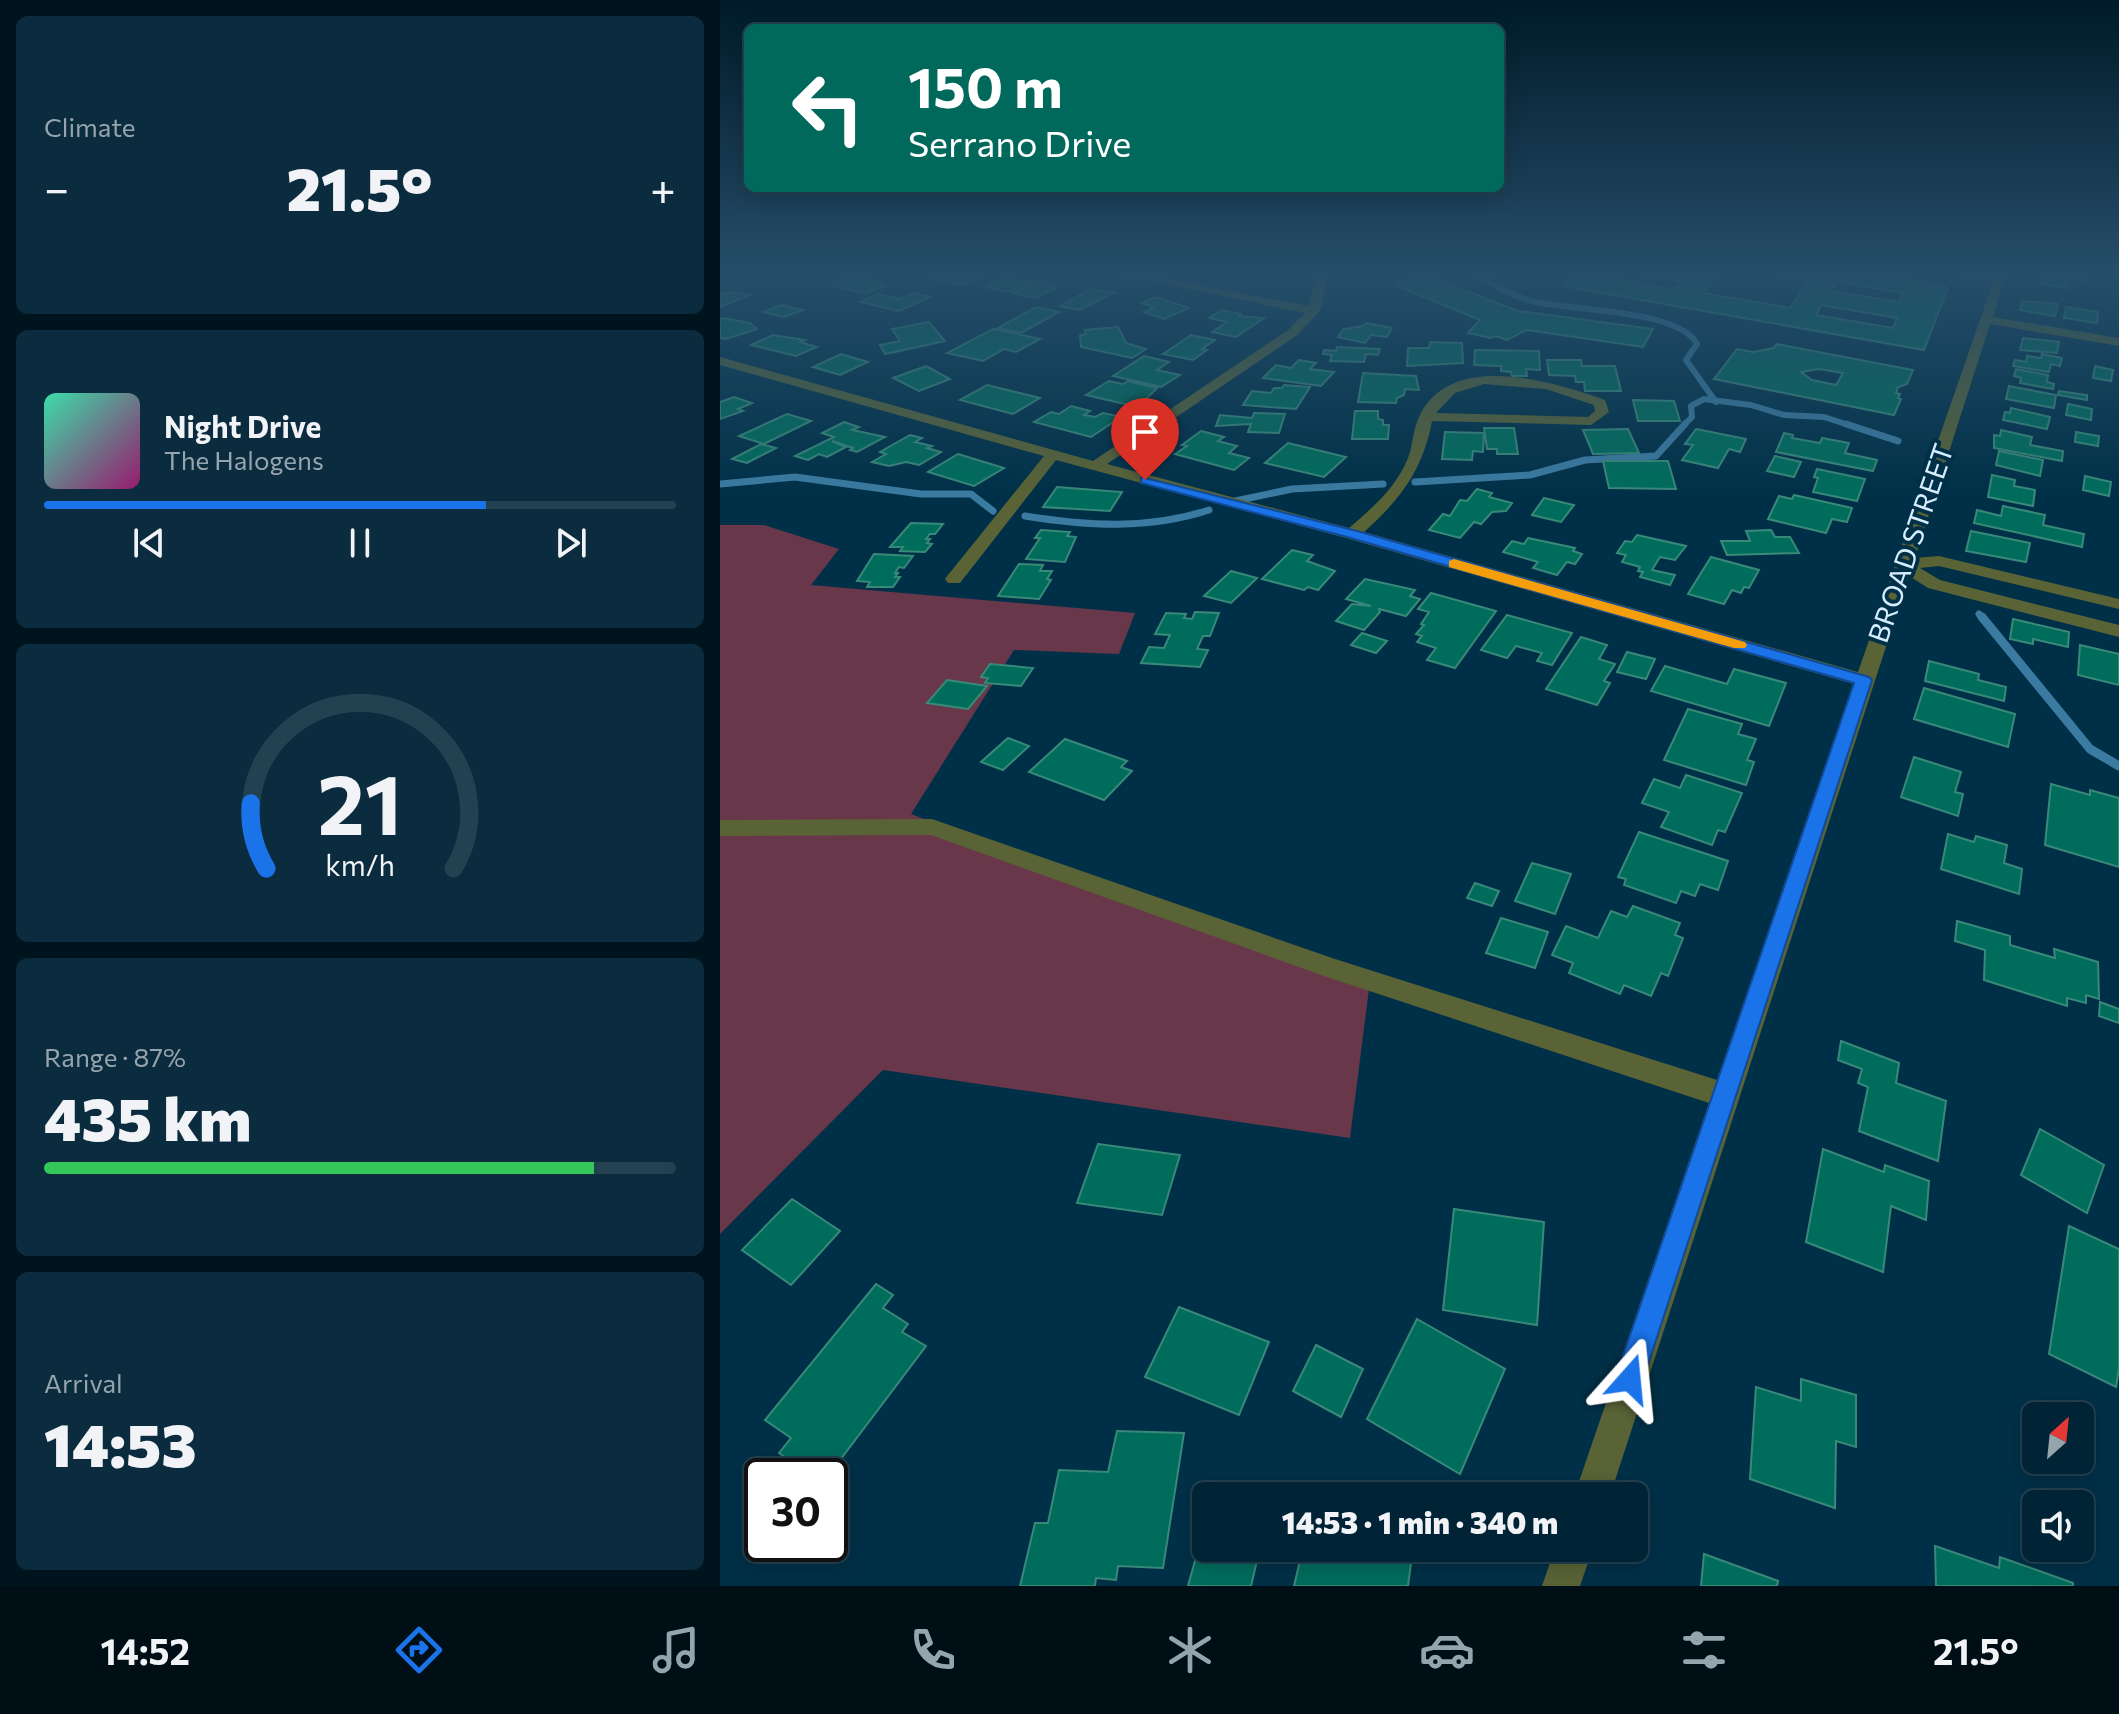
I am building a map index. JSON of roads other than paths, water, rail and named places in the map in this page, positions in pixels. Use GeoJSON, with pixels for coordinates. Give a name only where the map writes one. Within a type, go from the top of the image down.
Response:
{"type":"FeatureCollection","features":[{"type":"Feature","properties":{"kind":"street"},"geometry":{"type":"LineString","coordinates":[[1095,466],[1270,348]]}},
{"type":"Feature","properties":{"kind":"street","name":"BROAD STREET"},"geometry":{"type":"LineString","coordinates":[[1597,1482],[1974,348]]}},
{"type":"Feature","properties":{"kind":"street"},"geometry":{"type":"LineString","coordinates":[[720,361],[1352,534],[1863,680]]}},
{"type":"Feature","properties":{"kind":"street"},"geometry":{"type":"LineString","coordinates":[[1352,534],[1399,492],[1421,450],[1426,417],[1442,392],[1484,380],[1548,385],[1600,403],[1602,412],[1591,421],[1426,417]]}},
{"type":"Feature","properties":{"kind":"street"},"geometry":{"type":"LineString","coordinates":[[954,579],[1053,454]]}},
{"type":"Feature","properties":{"kind":"street"},"geometry":{"type":"LineString","coordinates":[[1902,564],[1939,561],[2119,604]]}},
{"type":"Feature","properties":{"kind":"street"},"geometry":{"type":"LineString","coordinates":[[1902,564],[1934,584],[2119,631]]}},
{"type":"Feature","properties":{"kind":"street"},"geometry":{"type":"LineString","coordinates":[[720,828],[932,827],[1333,969],[1724,1095]]}},
{"type":"Feature","properties":{"kind":"street"},"geometry":{"type":"LineString","coordinates":[[1561,1586],[1569,1562]]}},
{"type":"Feature","properties":{"kind":"waterway"},"geometry":{"type":"LineString","coordinates":[[1694,348],[1686,360],[1715,400]]}},
{"type":"Feature","properties":{"kind":"waterway"},"geometry":{"type":"LineString","coordinates":[[1685,424],[1692,417],[1691,406],[1704,399],[1715,400]]}},
{"type":"Feature","properties":{"kind":"waterway"},"geometry":{"type":"LineString","coordinates":[[1715,400],[1751,405],[1784,415],[1824,417],[1852,426]]}},
{"type":"Feature","properties":{"kind":"waterway"},"geometry":{"type":"LineString","coordinates":[[1415,482],[1530,475],[1585,460],[1656,456],[1685,424]]}},
{"type":"Feature","properties":{"kind":"waterway"},"geometry":{"type":"LineString","coordinates":[[1846,424],[1898,441]]}},
{"type":"Feature","properties":{"kind":"waterway"},"geometry":{"type":"LineString","coordinates":[[720,484],[795,477],[921,494],[971,494],[993,511]]}},
{"type":"Feature","properties":{"kind":"waterway"},"geometry":{"type":"LineString","coordinates":[[1235,501],[1292,489],[1383,484]]}},
{"type":"Feature","properties":{"kind":"waterway"},"geometry":{"type":"LineString","coordinates":[[1025,516],[1118,524],[1163,521],[1209,510]]}},
{"type":"Feature","properties":{"kind":"waterway"},"geometry":{"type":"LineString","coordinates":[[1979,614],[1983,619]]}},
{"type":"Feature","properties":{"kind":"waterway"},"geometry":{"type":"LineString","coordinates":[[1982,617],[2090,749],[2119,766]]}}]}
